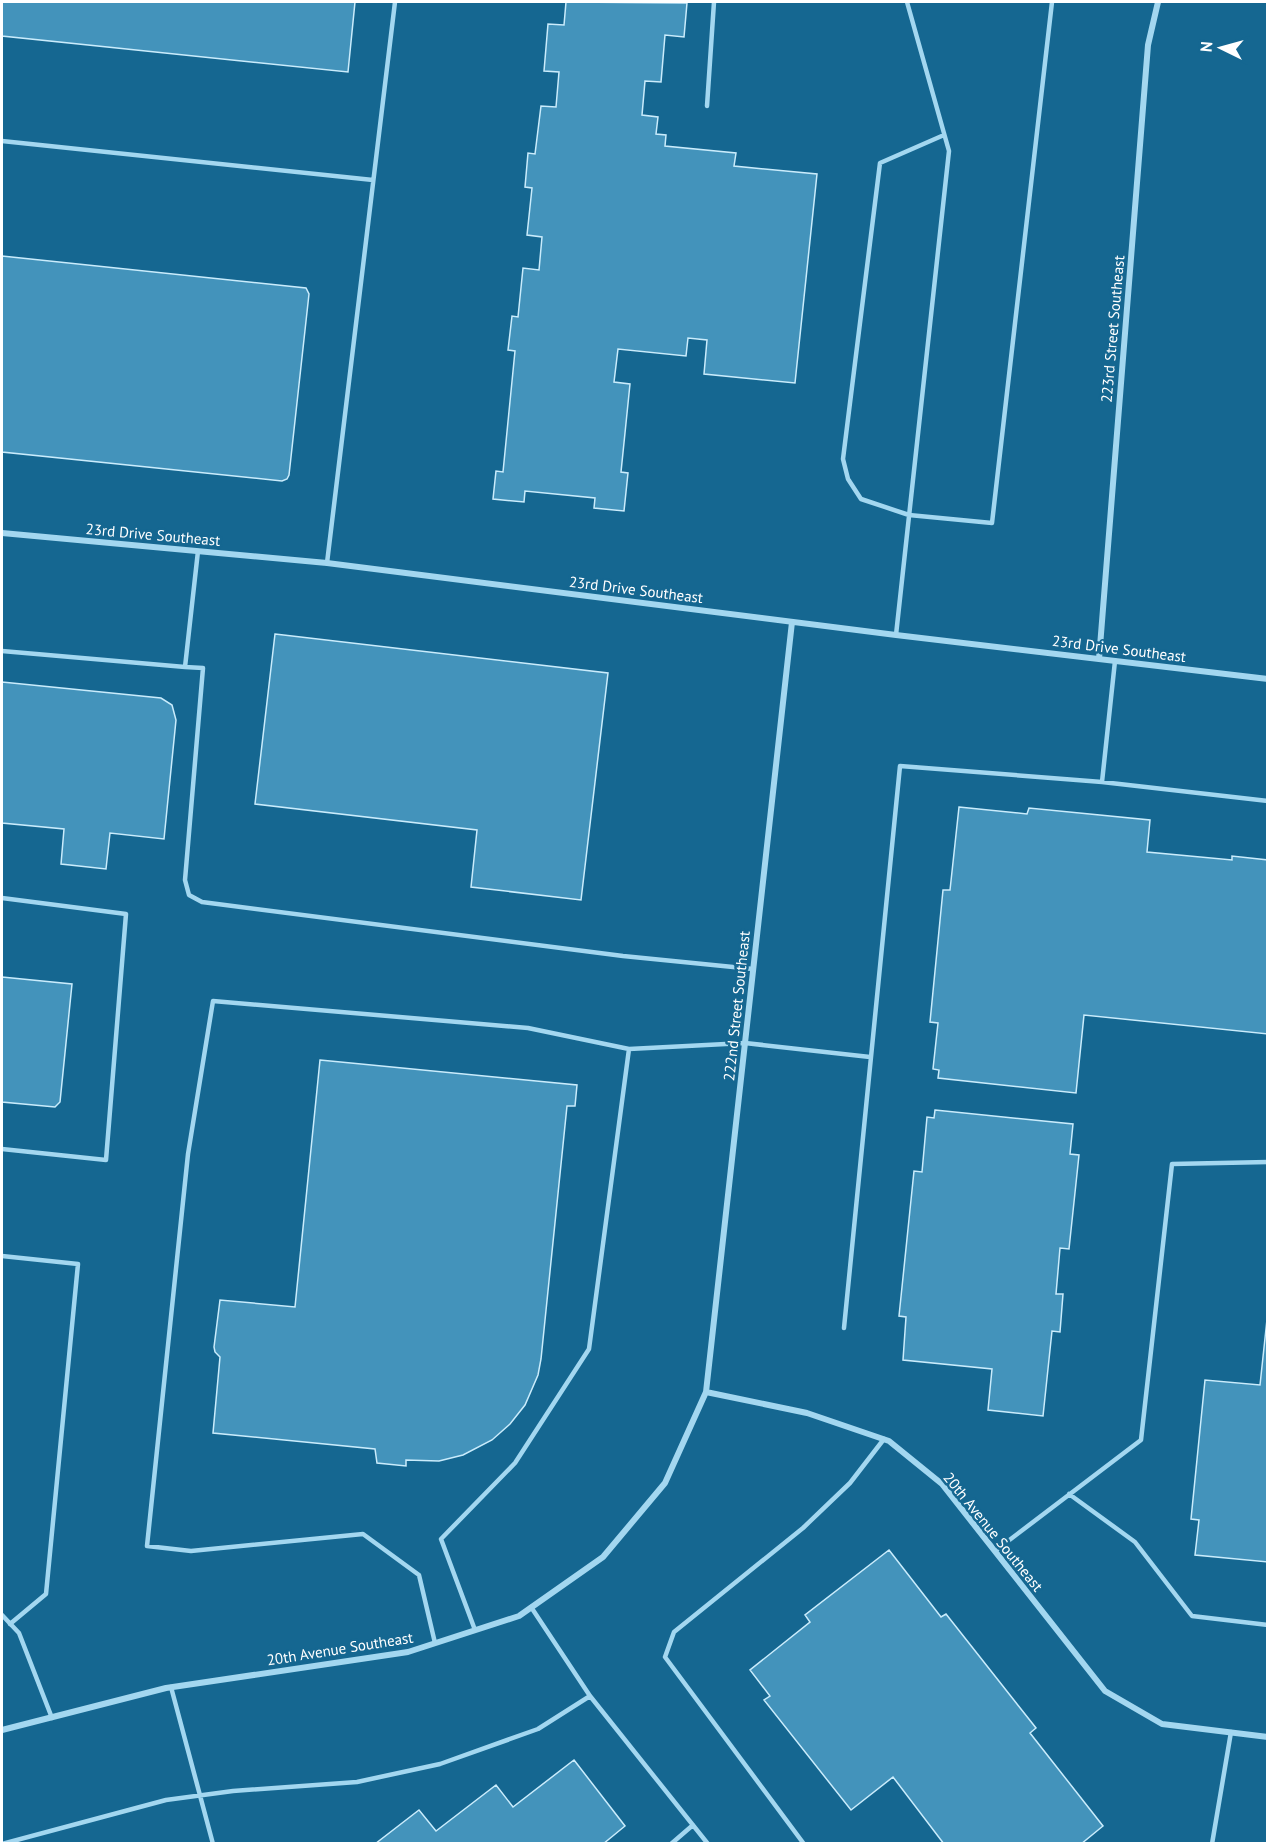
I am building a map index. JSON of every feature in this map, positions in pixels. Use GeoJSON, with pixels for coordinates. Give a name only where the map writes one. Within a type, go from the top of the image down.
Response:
{"type":"FeatureCollection","features":[{"type":"Feature","properties":{"kind":"street","name":"223rd Street Southeast"},"geometry":{"type":"LineString","coordinates":[[1099,660],[1148,45],[1158,2]]}},
{"type":"Feature","properties":{"kind":"street","name":"23rd Drive Southeast"},"geometry":{"type":"LineString","coordinates":[[2,533],[327,563],[1099,660],[1268,679]]}},
{"type":"Feature","properties":{"kind":"street","name":"222nd Street Southeast"},"geometry":{"type":"LineString","coordinates":[[706,1392],[792,622]]}},
{"type":"Feature","properties":{"kind":"street","name":"20th Avenue Southeast"},"geometry":{"type":"LineString","coordinates":[[2,1730],[171,1687],[408,1652],[519,1616],[603,1557],[665,1483],[706,1392],[807,1413],[889,1441],[942,1484],[1105,1691],[1162,1724],[1268,1737]]}},
{"type":"Feature","properties":{"kind":"lane"},"geometry":{"type":"LineString","coordinates":[[327,563],[395,2]]}},
{"type":"Feature","properties":{"kind":"lane"},"geometry":{"type":"LineString","coordinates":[[707,106],[714,2]]}},
{"type":"Feature","properties":{"kind":"lane"},"geometry":{"type":"LineString","coordinates":[[896,634],[949,152],[907,2]]}},
{"type":"Feature","properties":{"kind":"lane"},"geometry":{"type":"LineString","coordinates":[[944,135],[880,163],[843,459],[848,479],[861,498],[909,515],[992,523],[1052,2]]}},
{"type":"Feature","properties":{"kind":"lane"},"geometry":{"type":"LineString","coordinates":[[2,141],[374,180]]}},
{"type":"Feature","properties":{"kind":"lane"},"geometry":{"type":"LineString","coordinates":[[185,667],[198,551]]}},
{"type":"Feature","properties":{"kind":"lane"},"geometry":{"type":"LineString","coordinates":[[2,651],[203,668],[185,880],[189,896],[202,902],[623,956],[753,969]]}},
{"type":"Feature","properties":{"kind":"lane"},"geometry":{"type":"LineString","coordinates":[[1102,782],[1115,661]]}},
{"type":"Feature","properties":{"kind":"lane"},"geometry":{"type":"LineString","coordinates":[[844,1328],[900,766],[1102,782],[1268,801]]}},
{"type":"Feature","properties":{"kind":"lane"},"geometry":{"type":"LineString","coordinates":[[2,898],[126,914],[106,1160],[2,1149]]}},
{"type":"Feature","properties":{"kind":"lane"},"geometry":{"type":"LineString","coordinates":[[435,1643],[419,1575],[363,1534],[191,1551],[147,1546],[188,1154],[213,1001],[528,1028],[629,1049],[745,1043],[870,1057]]}},
{"type":"Feature","properties":{"kind":"lane"},"geometry":{"type":"LineString","coordinates":[[475,1630],[441,1539],[515,1463],[589,1349],[629,1049]]}},
{"type":"Feature","properties":{"kind":"lane"},"geometry":{"type":"LineString","coordinates":[[995,1551],[1141,1440],[1172,1164],[1268,1162]]}},
{"type":"Feature","properties":{"kind":"lane"},"geometry":{"type":"LineString","coordinates":[[2,1256],[78,1264],[46,1594],[10,1624]]}},
{"type":"Feature","properties":{"kind":"lane"},"geometry":{"type":"LineString","coordinates":[[804,1844],[665,1657],[674,1632],[803,1528],[850,1482],[884,1439]]}},
{"type":"Feature","properties":{"kind":"lane"},"geometry":{"type":"LineString","coordinates":[[1070,1494],[1135,1542],[1192,1616],[1268,1625]]}},
{"type":"Feature","properties":{"kind":"lane"},"geometry":{"type":"LineString","coordinates":[[531,1607],[590,1696],[708,1844]]}},
{"type":"Feature","properties":{"kind":"lane"},"geometry":{"type":"LineString","coordinates":[[2,1615],[19,1633],[52,1718]]}},
{"type":"Feature","properties":{"kind":"lane"},"geometry":{"type":"LineString","coordinates":[[171,1687],[213,1844]]}},
{"type":"Feature","properties":{"kind":"lane"},"geometry":{"type":"LineString","coordinates":[[2,1844],[166,1800],[232,1791],[357,1782],[440,1764],[538,1730],[590,1696]]}},
{"type":"Feature","properties":{"kind":"lane"},"geometry":{"type":"LineString","coordinates":[[1212,1844],[1231,1732]]}},
{"type":"Feature","properties":{"kind":"lane"},"geometry":{"type":"LineString","coordinates":[[670,1844],[693,1825]]}},
{"type":"Feature","properties":{"kind":"building"},"geometry":{"type":"Polygon","coordinates":[[[2,2],[355,2],[348,72],[2,36],[2,2]]]}},
{"type":"Feature","properties":{"kind":"building"},"geometry":{"type":"Polygon","coordinates":[[[566,2],[687,3],[684,37],[665,35],[661,82],[645,81],[642,115],[658,117],[656,134],[666,135],[665,146],[736,153],[734,166],[817,174],[795,383],[704,374],[707,340],[688,338],[686,356],[618,349],[614,382],[630,384],[621,472],[628,473],[624,511],[594,508],[595,498],[525,491],[524,502],[493,499],[496,471],[503,472],[515,351],[508,350],[512,316],[518,317],[523,268],[539,270],[542,237],[527,235],[532,188],[525,187],[528,153],[535,154],[541,106],[556,107],[559,72],[544,71],[548,24],[564,25],[566,2]]]}},
{"type":"Feature","properties":{"kind":"building"},"geometry":{"type":"Polygon","coordinates":[[[2,256],[306,288],[309,294],[287,479],[282,481],[2,452],[2,256]]]}},
{"type":"Feature","properties":{"kind":"building"},"geometry":{"type":"Polygon","coordinates":[[[275,634],[608,673],[581,900],[471,887],[477,830],[255,804],[275,634]]]}},
{"type":"Feature","properties":{"kind":"building"},"geometry":{"type":"Polygon","coordinates":[[[2,682],[161,698],[172,705],[176,720],[164,839],[110,833],[106,869],[61,864],[64,829],[2,823],[2,682]]]}},
{"type":"Feature","properties":{"kind":"building"},"geometry":{"type":"Polygon","coordinates":[[[959,807],[1027,814],[1029,808],[1150,820],[1147,852],[1232,860],[1232,856],[1268,860],[1268,1034],[1084,1015],[1076,1093],[938,1078],[939,1070],[933,1069],[938,1023],[930,1022],[943,890],[950,890],[959,807]]]}},
{"type":"Feature","properties":{"kind":"building"},"geometry":{"type":"Polygon","coordinates":[[[2,977],[72,984],[60,1102],[55,1107],[2,1102],[2,977]]]}},
{"type":"Feature","properties":{"kind":"building"},"geometry":{"type":"Polygon","coordinates":[[[320,1060],[577,1085],[575,1106],[567,1106],[538,1375],[525,1405],[510,1424],[492,1440],[463,1455],[439,1461],[406,1460],[406,1466],[377,1463],[375,1449],[213,1433],[220,1357],[214,1347],[220,1300],[295,1307],[320,1060]]]}},
{"type":"Feature","properties":{"kind":"building"},"geometry":{"type":"Polygon","coordinates":[[[935,1110],[1073,1124],[1070,1154],[1079,1155],[1069,1249],[1060,1248],[1056,1294],[1063,1294],[1060,1332],[1052,1331],[1043,1416],[988,1410],[992,1369],[903,1360],[906,1317],[899,1316],[914,1171],[922,1172],[927,1117],[934,1118],[935,1110]]]}},
{"type":"Feature","properties":{"kind":"building"},"geometry":{"type":"Polygon","coordinates":[[[1268,1310],[1268,1562],[1195,1555],[1199,1520],[1191,1519],[1205,1380],[1260,1385],[1268,1310]]]}},
{"type":"Feature","properties":{"kind":"building"},"geometry":{"type":"Polygon","coordinates":[[[889,1550],[941,1617],[946,1614],[1036,1728],[1030,1733],[1103,1826],[1081,1844],[944,1844],[893,1777],[851,1810],[764,1700],[770,1696],[750,1670],[810,1622],[805,1615],[889,1550]]]}},
{"type":"Feature","properties":{"kind":"building"},"geometry":{"type":"Polygon","coordinates":[[[574,1760],[625,1826],[603,1844],[375,1844],[419,1810],[436,1831],[496,1785],[513,1807],[574,1760]]]}}]}
